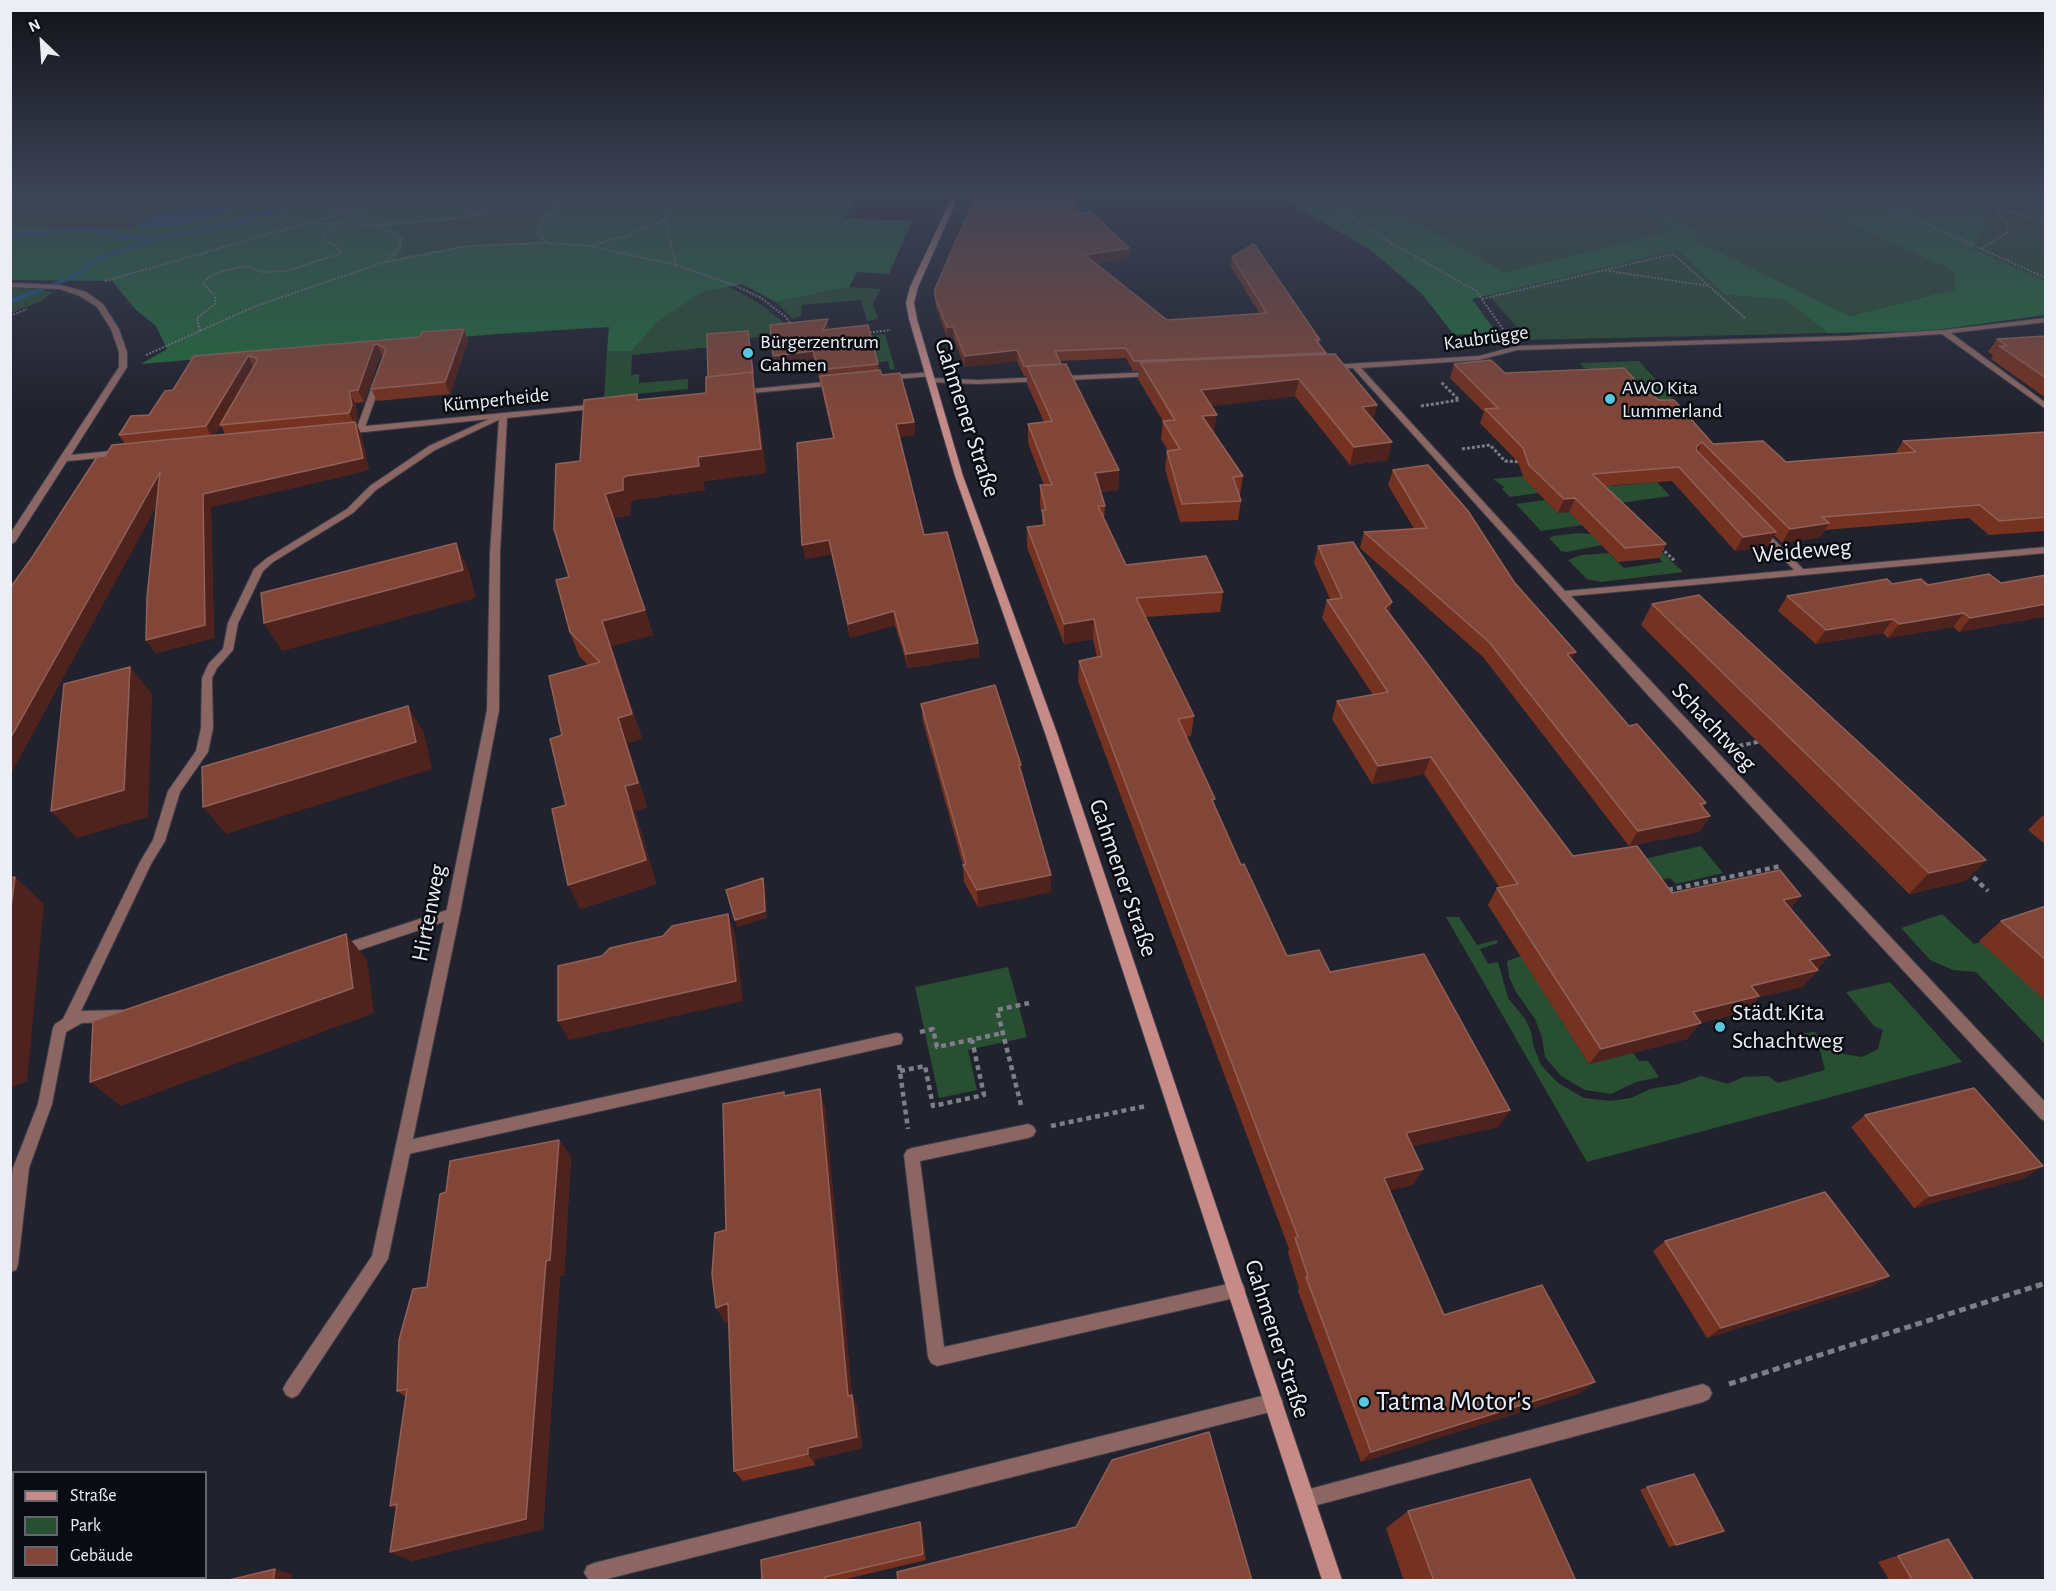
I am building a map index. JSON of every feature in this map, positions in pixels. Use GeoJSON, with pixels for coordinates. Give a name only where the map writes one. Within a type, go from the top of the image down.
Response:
{"type":"FeatureCollection","features":[{"type":"Feature","properties":{"kind":"main road","name":"Gahmener Straße"},"geometry":{"type":"LineString","coordinates":[[922,267],[910,303],[929,377],[960,476],[1052,736],[1332,1581]]}},
{"type":"Feature","properties":{"kind":"street"},"geometry":{"type":"LineString","coordinates":[[10,285],[74,291],[100,306],[115,329],[123,352],[123,367],[66,459],[10,542]]}},
{"type":"Feature","properties":{"kind":"street","name":"Kaubrügge"},"geometry":{"type":"LineString","coordinates":[[1321,367],[1479,358],[1517,348],[1846,338],[1944,332],[2046,320]]}},
{"type":"Feature","properties":{"kind":"street"},"geometry":{"type":"LineString","coordinates":[[1944,332],[2041,400],[2046,407]]}},
{"type":"Feature","properties":{"kind":"street","name":"Schachtweg"},"geometry":{"type":"LineString","coordinates":[[1355,366],[1709,753],[2046,1114]]}},
{"type":"Feature","properties":{"kind":"street"},"geometry":{"type":"LineString","coordinates":[[360,430],[381,369]]}},
{"type":"Feature","properties":{"kind":"street"},"geometry":{"type":"LineString","coordinates":[[872,380],[929,377],[978,382],[1159,374]]}},
{"type":"Feature","properties":{"kind":"street"},"geometry":{"type":"LineString","coordinates":[[735,393],[850,382]]}},
{"type":"Feature","properties":{"kind":"street","name":"Kümperheide"},"geometry":{"type":"LineString","coordinates":[[338,432],[607,406]]}},
{"type":"Feature","properties":{"kind":"street"},"geometry":{"type":"LineString","coordinates":[[69,1021],[146,862],[159,841],[174,791],[202,752],[207,728],[207,678],[213,666],[228,650],[233,623],[259,569],[350,511],[373,488],[432,448],[503,416]]}},
{"type":"Feature","properties":{"kind":"street","name":"Hirtenweg"},"geometry":{"type":"LineString","coordinates":[[292,1389],[380,1259],[493,710],[495,553],[503,416]]}},
{"type":"Feature","properties":{"kind":"street"},"geometry":{"type":"LineString","coordinates":[[66,459],[136,452]]}},
{"type":"Feature","properties":{"kind":"street"},"geometry":{"type":"LineString","coordinates":[[1752,521],[1801,572]]}},
{"type":"Feature","properties":{"kind":"street","name":"Weideweg"},"geometry":{"type":"LineString","coordinates":[[1563,594],[2046,550]]}},
{"type":"Feature","properties":{"kind":"street"},"geometry":{"type":"LineString","coordinates":[[331,954],[453,913]]}},
{"type":"Feature","properties":{"kind":"street"},"geometry":{"type":"LineString","coordinates":[[10,1264],[21,1168],[45,1104],[60,1028],[80,1017],[134,1015]]}},
{"type":"Feature","properties":{"kind":"street"},"geometry":{"type":"LineString","coordinates":[[404,1148],[896,1039]]}},
{"type":"Feature","properties":{"kind":"street"},"geometry":{"type":"LineString","coordinates":[[1028,1131],[912,1155],[937,1357],[1237,1290]]}},
{"type":"Feature","properties":{"kind":"street"},"geometry":{"type":"LineString","coordinates":[[1306,1499],[1703,1393]]}},
{"type":"Feature","properties":{"kind":"street"},"geometry":{"type":"LineString","coordinates":[[594,1573],[1274,1402]]}},
{"type":"Feature","properties":{"kind":"path"},"geometry":{"type":"LineString","coordinates":[[74,291],[155,267]]}},
{"type":"Feature","properties":{"kind":"path"},"geometry":{"type":"LineString","coordinates":[[200,331],[197,318],[215,304],[215,295],[203,284],[209,277],[241,267]]}},
{"type":"Feature","properties":{"kind":"path"},"geometry":{"type":"LineString","coordinates":[[250,267],[261,272],[286,271],[298,267]]}},
{"type":"Feature","properties":{"kind":"path"},"geometry":{"type":"LineString","coordinates":[[123,367],[256,306],[370,267]]}},
{"type":"Feature","properties":{"kind":"path"},"geometry":{"type":"LineString","coordinates":[[682,267],[736,286],[761,298],[786,317],[793,329]]}},
{"type":"Feature","properties":{"kind":"path"},"geometry":{"type":"LineString","coordinates":[[1435,267],[1467,285],[1482,299],[1517,348]]}},
{"type":"Feature","properties":{"kind":"path"},"geometry":{"type":"LineString","coordinates":[[1482,299],[1618,267]]}},
{"type":"Feature","properties":{"kind":"path"},"geometry":{"type":"LineString","coordinates":[[1688,267],[1768,339]]}},
{"type":"Feature","properties":{"kind":"path"},"geometry":{"type":"LineString","coordinates":[[2020,267],[2046,279]]}},
{"type":"Feature","properties":{"kind":"path"},"geometry":{"type":"LineString","coordinates":[[1606,270],[1709,286]]}},
{"type":"Feature","properties":{"kind":"path"},"geometry":{"type":"LineString","coordinates":[[856,334],[877,331]]}},
{"type":"Feature","properties":{"kind":"path"},"geometry":{"type":"LineString","coordinates":[[1394,409],[1459,400],[1422,362]]}},
{"type":"Feature","properties":{"kind":"path"},"geometry":{"type":"LineString","coordinates":[[1434,453],[1490,445],[1505,461],[1526,461]]}},
{"type":"Feature","properties":{"kind":"path"},"geometry":{"type":"LineString","coordinates":[[1655,542],[1698,582]]}},
{"type":"Feature","properties":{"kind":"path"},"geometry":{"type":"LineString","coordinates":[[1709,753],[1767,740]]}},
{"type":"Feature","properties":{"kind":"path"},"geometry":{"type":"LineString","coordinates":[[1660,892],[1810,860]]}},
{"type":"Feature","properties":{"kind":"path"},"geometry":{"type":"LineString","coordinates":[[1962,867],[1988,891]]}},
{"type":"Feature","properties":{"kind":"path"},"geometry":{"type":"LineString","coordinates":[[1029,1003],[997,1010],[1028,1131],[1173,1100]]}},
{"type":"Feature","properties":{"kind":"path"},"geometry":{"type":"LineString","coordinates":[[933,1029],[937,1047],[1003,1033]]}},
{"type":"Feature","properties":{"kind":"path"},"geometry":{"type":"LineString","coordinates":[[896,1039],[912,1155]]}},
{"type":"Feature","properties":{"kind":"path"},"geometry":{"type":"LineString","coordinates":[[900,1071],[925,1066],[933,1106],[984,1095],[972,1040]]}},
{"type":"Feature","properties":{"kind":"path"},"geometry":{"type":"LineString","coordinates":[[1703,1393],[2046,1283]]}},
{"type":"Feature","properties":{"kind":"green space"},"geometry":{"type":"Polygon","coordinates":[[[11,267],[892,267],[889,274],[857,272],[849,287],[776,302],[742,284],[701,293],[656,323],[632,351],[607,351],[609,327],[497,334],[141,364],[167,349],[156,326],[135,309],[112,281],[11,280],[11,267]]]}},
{"type":"Feature","properties":{"kind":"green space"},"geometry":{"type":"Polygon","coordinates":[[[1391,267],[1497,267],[1505,272],[1524,267],[1605,267],[1472,299],[1496,332],[1454,335],[1422,294],[1391,267]]]}},
{"type":"Feature","properties":{"kind":"green space"},"geometry":{"type":"Polygon","coordinates":[[[1497,267],[1524,267],[1505,272],[1497,267]]]}},
{"type":"Feature","properties":{"kind":"green space"},"geometry":{"type":"Polygon","coordinates":[[[1605,267],[1695,267],[1725,295],[1786,300],[1828,333],[1528,340],[1489,295],[1605,267]]]}},
{"type":"Feature","properties":{"kind":"green space"},"geometry":{"type":"Polygon","coordinates":[[[1695,267],[1750,267],[1850,316],[1955,289],[1954,271],[1946,267],[2015,267],[2045,281],[2045,315],[1929,331],[1828,333],[1786,300],[1725,295],[1695,267]]]}},
{"type":"Feature","properties":{"kind":"green space"},"geometry":{"type":"Polygon","coordinates":[[[1749,267],[1946,267],[1954,271],[1955,289],[1850,316],[1749,267]]]}},
{"type":"Feature","properties":{"kind":"green space"},"geometry":{"type":"Polygon","coordinates":[[[2015,267],[2045,267],[2045,281],[2015,267]]]}},
{"type":"Feature","properties":{"kind":"green space"},"geometry":{"type":"Polygon","coordinates":[[[730,287],[760,304],[782,321],[791,334],[724,340],[723,346],[632,355],[631,375],[639,374],[639,383],[688,379],[688,389],[604,397],[607,351],[632,351],[656,323],[701,293],[730,287]]]}},
{"type":"Feature","properties":{"kind":"green space"},"geometry":{"type":"Polygon","coordinates":[[[849,287],[881,289],[873,304],[878,319],[867,321],[861,300],[802,305],[801,316],[793,319],[776,302],[849,287]]]}},
{"type":"Feature","properties":{"kind":"green space"},"geometry":{"type":"Polygon","coordinates":[[[11,288],[53,292],[41,301],[11,313],[11,288]]]}},
{"type":"Feature","properties":{"kind":"green space"},"geometry":{"type":"Polygon","coordinates":[[[885,334],[895,369],[890,370],[888,361],[863,364],[869,336],[885,334]]]}},
{"type":"Feature","properties":{"kind":"green space"},"geometry":{"type":"Polygon","coordinates":[[[1639,361],[1724,456],[1600,382],[1588,368],[1584,368],[1580,363],[1639,361]]]}},
{"type":"Feature","properties":{"kind":"green space"},"geometry":{"type":"Polygon","coordinates":[[[1559,473],[1538,493],[1510,497],[1502,489],[1504,487],[1493,479],[1559,473]]]}},
{"type":"Feature","properties":{"kind":"green space"},"geometry":{"type":"Polygon","coordinates":[[[1596,477],[1612,486],[1657,482],[1670,496],[1606,505],[1596,477]]]}},
{"type":"Feature","properties":{"kind":"green space"},"geometry":{"type":"Polygon","coordinates":[[[1545,500],[1558,513],[1569,512],[1583,525],[1541,531],[1516,504],[1545,500]]]}},
{"type":"Feature","properties":{"kind":"green space"},"geometry":{"type":"Polygon","coordinates":[[[1591,534],[1602,545],[1567,552],[1561,551],[1549,538],[1553,536],[1591,534]]]}},
{"type":"Feature","properties":{"kind":"green space"},"geometry":{"type":"Polygon","coordinates":[[[1653,543],[1683,572],[1601,582],[1587,579],[1568,560],[1581,555],[1609,553],[1624,568],[1663,562],[1645,544],[1653,543]]]}},
{"type":"Feature","properties":{"kind":"green space"},"geometry":{"type":"Polygon","coordinates":[[[1701,846],[1723,873],[1676,884],[1670,878],[1640,883],[1626,863],[1701,846]]]}},
{"type":"Feature","properties":{"kind":"green space"},"geometry":{"type":"Polygon","coordinates":[[[1942,914],[1974,944],[1987,940],[2046,1002],[2045,1044],[1976,972],[1953,970],[1930,960],[1901,928],[1942,914]]]}},
{"type":"Feature","properties":{"kind":"green space"},"geometry":{"type":"Polygon","coordinates":[[[1446,917],[1459,917],[1477,945],[1497,940],[1498,943],[1480,949],[1488,964],[1498,962],[1508,998],[1526,1020],[1541,1065],[1558,1083],[1584,1098],[1611,1101],[1631,1098],[1650,1089],[1679,1084],[1701,1076],[1728,1084],[1743,1077],[1768,1076],[1778,1083],[1825,1070],[1819,1047],[1798,1034],[1814,1032],[1844,1054],[1862,1057],[1878,1049],[1883,1030],[1874,1026],[1846,992],[1890,982],[1962,1062],[1587,1162],[1446,917]]]}},
{"type":"Feature","properties":{"kind":"green space"},"geometry":{"type":"Polygon","coordinates":[[[1521,956],[1589,1064],[1633,1053],[1639,1061],[1648,1061],[1659,1077],[1636,1082],[1611,1094],[1585,1090],[1561,1076],[1545,1057],[1542,1037],[1535,1019],[1516,992],[1509,977],[1507,961],[1521,956]]]}},
{"type":"Feature","properties":{"kind":"green space"},"geometry":{"type":"Polygon","coordinates":[[[1008,967],[1027,1037],[968,1050],[977,1090],[939,1098],[915,987],[1008,967]]]}},
{"type":"Feature","properties":{"kind":"building"},"geometry":{"type":"Polygon","coordinates":[[[945,267],[1100,267],[1167,320],[1267,313],[1238,267],[1270,267],[1320,340],[1316,340],[1326,353],[1134,361],[1126,348],[1055,351],[1061,364],[1024,366],[1017,350],[965,356],[953,327],[947,327],[935,297],[935,289],[945,267]]]}},
{"type":"Feature","properties":{"kind":"building"},"geometry":{"type":"Polygon","coordinates":[[[828,319],[823,330],[868,325],[878,364],[818,370],[813,351],[773,356],[770,325],[828,319]]]}},
{"type":"Feature","properties":{"kind":"building"},"geometry":{"type":"Polygon","coordinates":[[[464,329],[445,382],[371,389],[386,349],[377,344],[374,345],[358,390],[349,391],[352,405],[349,413],[220,425],[257,361],[256,358],[248,356],[206,426],[119,435],[131,416],[149,415],[165,391],[173,390],[194,356],[420,337],[422,332],[464,329]]]}},
{"type":"Feature","properties":{"kind":"building"},"geometry":{"type":"Polygon","coordinates":[[[748,331],[753,373],[708,377],[707,334],[748,331]]]}},
{"type":"Feature","properties":{"kind":"building"},"geometry":{"type":"Polygon","coordinates":[[[2046,336],[2046,378],[1999,346],[2007,346],[1997,339],[2046,336]]]}},
{"type":"Feature","properties":{"kind":"building"},"geometry":{"type":"Polygon","coordinates":[[[1335,354],[1377,405],[1362,407],[1392,442],[1354,447],[1299,379],[1201,390],[1217,415],[1202,416],[1243,476],[1233,477],[1241,501],[1182,504],[1167,451],[1180,449],[1163,421],[1175,420],[1140,362],[1335,354]]]}},
{"type":"Feature","properties":{"kind":"building"},"geometry":{"type":"Polygon","coordinates":[[[1491,360],[1505,373],[1624,368],[1649,395],[1653,395],[1658,400],[1674,400],[1713,444],[1763,441],[1786,462],[1916,452],[1903,441],[2046,432],[2046,517],[1999,521],[1980,505],[1822,517],[1829,523],[1790,529],[1702,442],[1696,447],[1697,451],[1776,532],[1743,537],[1679,467],[1592,474],[1666,544],[1625,548],[1575,498],[1564,499],[1529,465],[1523,448],[1485,409],[1498,408],[1454,364],[1491,360]]]}},
{"type":"Feature","properties":{"kind":"building"},"geometry":{"type":"Polygon","coordinates":[[[1066,364],[1119,470],[1095,473],[1105,506],[1098,506],[1126,565],[1206,556],[1223,592],[1136,598],[1194,716],[1178,719],[1215,799],[1212,800],[1241,865],[1244,864],[1287,956],[1319,950],[1330,972],[1424,954],[1510,1110],[1406,1133],[1423,1169],[1384,1178],[1444,1315],[1542,1285],[1595,1382],[1371,1452],[1306,1277],[1308,1276],[1295,1238],[1298,1237],[1079,661],[1102,656],[1094,619],[1064,624],[1027,527],[1045,525],[1042,510],[1046,510],[1040,485],[1052,485],[1028,424],[1052,421],[1027,366],[1066,364]]]}},
{"type":"Feature","properties":{"kind":"building"},"geometry":{"type":"Polygon","coordinates":[[[880,370],[882,375],[900,373],[914,422],[896,424],[924,535],[947,532],[978,643],[906,654],[894,611],[848,624],[829,540],[802,545],[797,443],[834,438],[820,376],[880,370]]]}},
{"type":"Feature","properties":{"kind":"building"},"geometry":{"type":"Polygon","coordinates":[[[752,372],[761,449],[698,457],[699,466],[626,476],[623,478],[623,490],[605,494],[645,610],[602,621],[632,714],[618,718],[638,783],[625,786],[646,860],[568,885],[552,809],[566,805],[550,739],[562,735],[549,676],[600,662],[570,632],[556,580],[569,577],[554,529],[556,464],[580,461],[584,400],[637,394],[637,400],[706,393],[706,377],[752,372]]]}},
{"type":"Feature","properties":{"kind":"building"},"geometry":{"type":"Polygon","coordinates":[[[355,422],[363,458],[203,494],[205,625],[146,640],[147,597],[160,472],[10,739],[10,588],[97,457],[105,456],[112,445],[355,422]]]}},
{"type":"Feature","properties":{"kind":"building"},"geometry":{"type":"Polygon","coordinates":[[[1428,465],[1468,511],[1514,582],[1576,652],[1567,654],[1629,726],[1637,724],[1706,803],[1700,804],[1710,816],[1638,831],[1489,642],[1364,532],[1427,528],[1393,470],[1428,465]]]}},
{"type":"Feature","properties":{"kind":"building"},"geometry":{"type":"Polygon","coordinates":[[[1353,542],[1392,602],[1385,608],[1573,856],[1637,846],[1672,893],[1780,870],[1801,896],[1783,900],[1830,955],[1809,960],[1818,970],[1751,986],[1759,996],[1693,1012],[1701,1023],[1601,1049],[1497,888],[1518,884],[1431,757],[1378,766],[1337,701],[1388,692],[1327,600],[1342,598],[1318,546],[1353,542]]]}},
{"type":"Feature","properties":{"kind":"building"},"geometry":{"type":"Polygon","coordinates":[[[456,543],[463,570],[264,623],[261,593],[456,543]]]}},
{"type":"Feature","properties":{"kind":"building"},"geometry":{"type":"Polygon","coordinates":[[[1989,574],[2001,583],[2046,575],[2046,604],[1970,618],[1964,613],[1899,624],[1893,619],[1826,630],[1787,596],[1887,579],[1892,584],[1921,579],[1928,585],[1989,574]]]}},
{"type":"Feature","properties":{"kind":"building"},"geometry":{"type":"Polygon","coordinates":[[[1699,595],[1986,860],[1929,873],[1652,604],[1699,595]]]}},
{"type":"Feature","properties":{"kind":"building"},"geometry":{"type":"Polygon","coordinates":[[[130,667],[124,790],[51,811],[64,684],[130,667]]]}},
{"type":"Feature","properties":{"kind":"building"},"geometry":{"type":"Polygon","coordinates":[[[995,685],[1021,765],[1019,765],[1051,875],[977,890],[963,865],[966,864],[921,704],[995,685]]]}},
{"type":"Feature","properties":{"kind":"building"},"geometry":{"type":"Polygon","coordinates":[[[408,706],[416,742],[203,807],[202,767],[408,706]]]}},
{"type":"Feature","properties":{"kind":"building"},"geometry":{"type":"Polygon","coordinates":[[[15,877],[10,915],[10,878],[15,877]]]}},
{"type":"Feature","properties":{"kind":"building"},"geometry":{"type":"Polygon","coordinates":[[[763,878],[765,911],[735,920],[726,890],[763,878]]]}},
{"type":"Feature","properties":{"kind":"building"},"geometry":{"type":"Polygon","coordinates":[[[2046,906],[2046,960],[2001,921],[2046,906]]]}},
{"type":"Feature","properties":{"kind":"building"},"geometry":{"type":"Polygon","coordinates":[[[728,914],[736,981],[558,1021],[558,966],[602,956],[610,948],[663,936],[672,926],[728,914]]]}},
{"type":"Feature","properties":{"kind":"building"},"geometry":{"type":"Polygon","coordinates":[[[346,934],[353,988],[90,1082],[93,1021],[346,934]]]}},
{"type":"Feature","properties":{"kind":"building"},"geometry":{"type":"Polygon","coordinates":[[[1974,1088],[2043,1166],[1930,1196],[1865,1115],[1974,1088]]]}},
{"type":"Feature","properties":{"kind":"building"},"geometry":{"type":"Polygon","coordinates":[[[820,1089],[848,1396],[852,1395],[857,1437],[808,1448],[808,1454],[734,1471],[728,1303],[716,1308],[712,1274],[715,1233],[726,1230],[723,1104],[784,1092],[784,1096],[820,1089]]]}},
{"type":"Feature","properties":{"kind":"building"},"geometry":{"type":"Polygon","coordinates":[[[559,1140],[550,1260],[546,1261],[526,1519],[390,1552],[397,1504],[390,1506],[407,1389],[397,1391],[399,1340],[413,1289],[427,1287],[440,1194],[446,1192],[450,1161],[559,1140]]]}},
{"type":"Feature","properties":{"kind":"building"},"geometry":{"type":"Polygon","coordinates":[[[1825,1192],[1889,1276],[1721,1328],[1665,1241],[1825,1192]]]}},
{"type":"Feature","properties":{"kind":"building"},"geometry":{"type":"Polygon","coordinates":[[[1209,1432],[1252,1581],[898,1581],[897,1572],[1076,1527],[1112,1460],[1209,1432]]]}},
{"type":"Feature","properties":{"kind":"building"},"geometry":{"type":"Polygon","coordinates":[[[1694,1474],[1724,1531],[1676,1545],[1647,1487],[1694,1474]]]}},
{"type":"Feature","properties":{"kind":"building"},"geometry":{"type":"Polygon","coordinates":[[[1530,1479],[1576,1581],[1434,1581],[1408,1511],[1530,1479]]]}},
{"type":"Feature","properties":{"kind":"building"},"geometry":{"type":"Polygon","coordinates":[[[920,1522],[923,1554],[825,1577],[825,1581],[762,1581],[761,1560],[920,1522]]]}},
{"type":"Feature","properties":{"kind":"building"},"geometry":{"type":"Polygon","coordinates":[[[1948,1539],[1974,1581],[1913,1581],[1898,1556],[1948,1539]]]}},
{"type":"Feature","properties":{"kind":"building"},"geometry":{"type":"Polygon","coordinates":[[[275,1569],[273,1581],[225,1581],[275,1569]]]}},
{"type":"Feature","properties":{"kind":"waterway"},"geometry":{"type":"LineString","coordinates":[[10,302],[73,277],[87,267]]}},
{"type":"Feature","properties":{"kind":"place","name":"Bürgerzentrum Gahmen"},"geometry":{"type":"Point","coordinates":[748,353]}},
{"type":"Feature","properties":{"kind":"place","name":"AWO Kita Lummerland"},"geometry":{"type":"Point","coordinates":[1610,399]}},
{"type":"Feature","properties":{"kind":"place","name":"Städt.Kita Schachtweg"},"geometry":{"type":"Point","coordinates":[1720,1027]}},
{"type":"Feature","properties":{"kind":"place","name":"Tatma Motor's"},"geometry":{"type":"Point","coordinates":[1364,1402]}}]}
